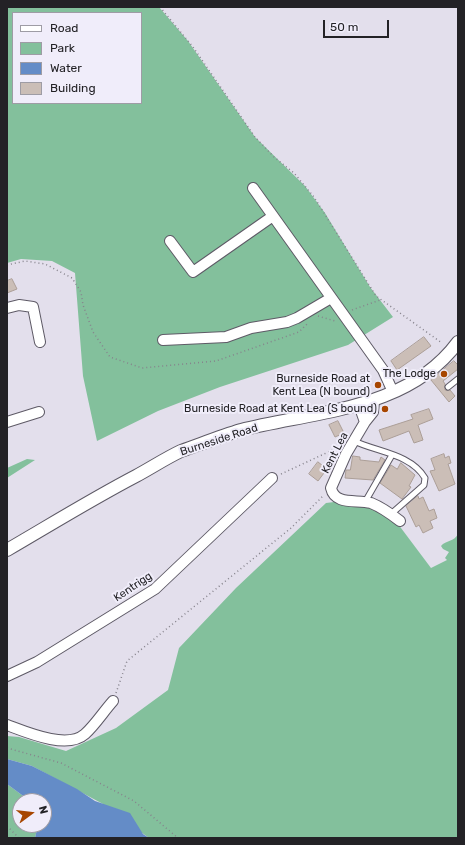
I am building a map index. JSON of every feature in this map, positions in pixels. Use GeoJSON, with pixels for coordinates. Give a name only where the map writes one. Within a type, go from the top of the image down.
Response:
{"type":"FeatureCollection","features":[{"type":"Feature","properties":{"kind":"street"},"geometry":{"type":"LineString","coordinates":[[253,188],[383,370],[393,392]]}},
{"type":"Feature","properties":{"kind":"street"},"geometry":{"type":"LineString","coordinates":[[170,241],[193,272],[272,216]]}},
{"type":"Feature","properties":{"kind":"street"},"geometry":{"type":"LineString","coordinates":[[163,340],[226,337],[251,328],[287,322],[297,318],[331,298]]}},
{"type":"Feature","properties":{"kind":"street"},"geometry":{"type":"LineString","coordinates":[[7,308],[19,305],[33,307],[40,342]]}},
{"type":"Feature","properties":{"kind":"street","name":"Burneside Road"},"geometry":{"type":"LineString","coordinates":[[7,550],[114,487],[180,452],[240,431],[374,401],[422,376],[455,348]]}},
{"type":"Feature","properties":{"kind":"street","name":"Kent Lea"},"geometry":{"type":"LineString","coordinates":[[374,401],[373,412],[365,422],[354,441],[331,488],[332,493],[338,499],[365,502],[391,514],[400,521]]}},
{"type":"Feature","properties":{"kind":"street"},"geometry":{"type":"LineString","coordinates":[[359,405],[365,422]]}},
{"type":"Feature","properties":{"kind":"street"},"geometry":{"type":"LineString","coordinates":[[7,422],[39,412]]}},
{"type":"Feature","properties":{"kind":"street","name":"Kentrigg"},"geometry":{"type":"LineString","coordinates":[[7,675],[37,662],[155,589],[272,478]]}},
{"type":"Feature","properties":{"kind":"street"},"geometry":{"type":"LineString","coordinates":[[7,725],[46,738],[67,741],[84,735],[113,701]]}},
{"type":"Feature","properties":{"kind":"lane"},"geometry":{"type":"LineString","coordinates":[[448,386],[458,379]]}},
{"type":"Feature","properties":{"kind":"lane"},"geometry":{"type":"LineString","coordinates":[[354,441],[405,460],[420,471],[425,478],[425,482],[391,514]]}},
{"type":"Feature","properties":{"kind":"lane"},"geometry":{"type":"LineString","coordinates":[[365,502],[392,455]]}},
{"type":"Feature","properties":{"kind":"path"},"geometry":{"type":"LineString","coordinates":[[160,7],[193,47],[259,142],[274,157],[294,173],[314,197],[332,224],[368,285],[380,300],[455,348]]}},
{"type":"Feature","properties":{"kind":"path"},"geometry":{"type":"LineString","coordinates":[[7,265],[25,261],[45,264],[72,278],[81,292],[83,305],[94,332],[110,357],[142,368],[216,361],[299,332],[309,323]]}},
{"type":"Feature","properties":{"kind":"path"},"geometry":{"type":"LineString","coordinates":[[314,319],[318,316],[335,321],[344,315],[380,300]]}},
{"type":"Feature","properties":{"kind":"path"},"geometry":{"type":"LineString","coordinates":[[272,478],[343,447]]}},
{"type":"Feature","properties":{"kind":"path"},"geometry":{"type":"LineString","coordinates":[[113,701],[127,661],[291,528],[331,488]]}},
{"type":"Feature","properties":{"kind":"path"},"geometry":{"type":"LineString","coordinates":[[7,748],[61,763],[134,801],[178,838]]}},
{"type":"Feature","properties":{"kind":"path"},"geometry":{"type":"LineString","coordinates":[[7,826],[20,838]]}},
{"type":"Feature","properties":{"kind":"green space"},"geometry":{"type":"Polygon","coordinates":[[[7,7],[159,7],[188,41],[255,137],[305,186],[325,213],[370,287],[393,317],[348,345],[220,387],[158,411],[97,441],[83,376],[75,273],[52,261],[21,259],[7,263],[7,7]]]}},
{"type":"Feature","properties":{"kind":"green space"},"geometry":{"type":"Polygon","coordinates":[[[27,459],[35,460],[7,478],[7,468],[27,459]]]}},
{"type":"Feature","properties":{"kind":"green space"},"geometry":{"type":"Polygon","coordinates":[[[334,502],[371,506],[398,524],[431,568],[447,560],[445,558],[449,552],[441,546],[456,537],[458,534],[458,838],[149,838],[103,804],[32,766],[7,759],[7,736],[19,737],[66,751],[116,728],[168,690],[179,648],[236,588],[326,503],[334,502]]]}},
{"type":"Feature","properties":{"kind":"green space"},"geometry":{"type":"Polygon","coordinates":[[[7,784],[19,793],[12,793],[12,833],[36,833],[35,838],[7,838],[7,784]]]}},
{"type":"Feature","properties":{"kind":"water"},"geometry":{"type":"Polygon","coordinates":[[[7,759],[32,766],[77,789],[95,801],[130,813],[143,834],[149,838],[35,838],[36,833],[52,833],[52,793],[19,793],[7,784],[7,759]]]}},
{"type":"Feature","properties":{"kind":"building"},"geometry":{"type":"Polygon","coordinates":[[[12,279],[17,289],[7,293],[7,281],[12,279]]]}},
{"type":"Feature","properties":{"kind":"building"},"geometry":{"type":"Polygon","coordinates":[[[424,337],[431,346],[397,370],[391,361],[424,337]]]}},
{"type":"Feature","properties":{"kind":"building","name":"The Lodge"},"geometry":{"type":"Polygon","coordinates":[[[454,361],[458,365],[458,369],[443,381],[445,384],[445,390],[450,390],[455,396],[449,402],[431,380],[454,361]]]}},
{"type":"Feature","properties":{"kind":"building"},"geometry":{"type":"Polygon","coordinates":[[[429,409],[433,419],[418,425],[423,440],[414,443],[409,431],[383,441],[379,430],[413,419],[411,415],[429,409]]]}},
{"type":"Feature","properties":{"kind":"building"},"geometry":{"type":"Polygon","coordinates":[[[338,421],[344,433],[335,437],[329,425],[338,421]]]}},
{"type":"Feature","properties":{"kind":"building"},"geometry":{"type":"Polygon","coordinates":[[[444,454],[445,458],[449,456],[451,463],[448,464],[455,484],[439,491],[430,471],[435,470],[431,459],[444,454]]]}},
{"type":"Feature","properties":{"kind":"building"},"geometry":{"type":"Polygon","coordinates":[[[353,456],[360,457],[360,460],[379,462],[381,457],[385,460],[373,480],[345,478],[346,470],[350,470],[353,456]]]}},
{"type":"Feature","properties":{"kind":"building"},"geometry":{"type":"Polygon","coordinates":[[[318,462],[327,469],[318,481],[309,474],[318,462]]]}},
{"type":"Feature","properties":{"kind":"building"},"geometry":{"type":"Polygon","coordinates":[[[401,463],[415,475],[409,486],[411,487],[402,499],[380,483],[391,465],[397,469],[401,463]]]}},
{"type":"Feature","properties":{"kind":"building"},"geometry":{"type":"Polygon","coordinates":[[[418,496],[419,499],[423,497],[429,511],[434,509],[437,518],[430,521],[433,528],[423,533],[419,525],[416,527],[406,506],[418,496]]]}},
{"type":"Feature","properties":{"kind":"place","name":"The Lodge"},"geometry":{"type":"Point","coordinates":[444,374]}},
{"type":"Feature","properties":{"kind":"place","name":"Burneside Road at Kent Lea (N bound)"},"geometry":{"type":"Point","coordinates":[378,385]}},
{"type":"Feature","properties":{"kind":"place","name":"Burneside Road at Kent Lea (S bound)"},"geometry":{"type":"Point","coordinates":[385,409]}}]}
